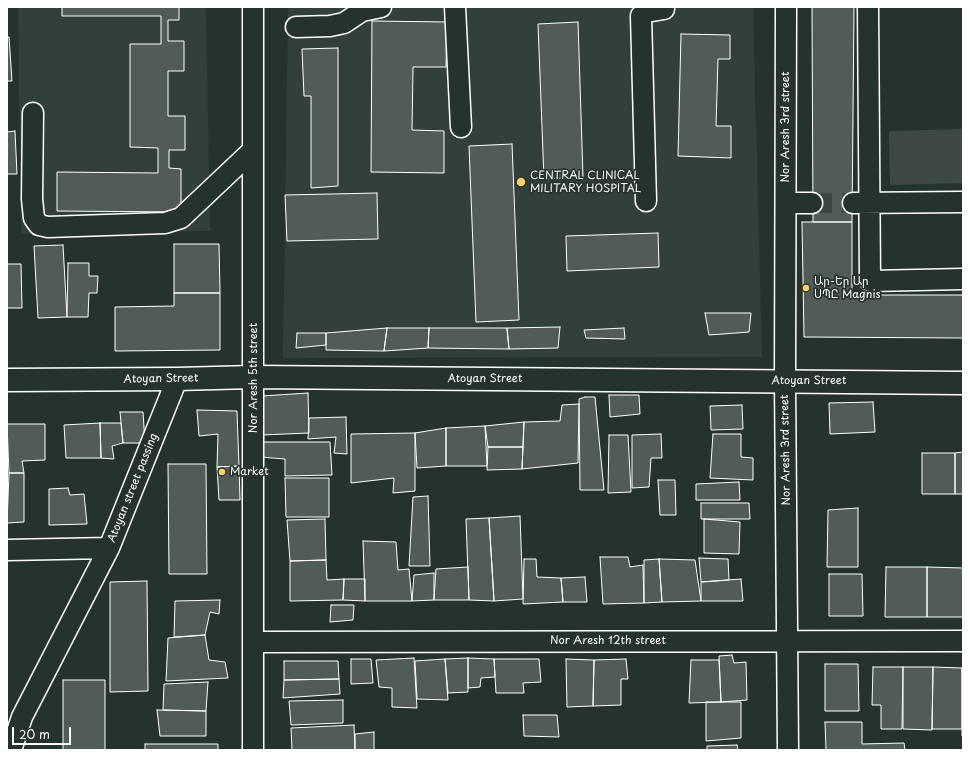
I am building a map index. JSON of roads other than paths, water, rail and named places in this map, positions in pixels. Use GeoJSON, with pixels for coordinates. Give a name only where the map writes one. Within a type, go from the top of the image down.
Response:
{"type":"FeatureCollection","features":[{"type":"Feature","properties":{"kind":"main road","name":"Atoyan Street"},"geometry":{"type":"LineString","coordinates":[[7,380],[177,380],[253,377],[963,382]]}},
{"type":"Feature","properties":{"kind":"street","name":"Nor Aresh 5th street"},"geometry":{"type":"LineString","coordinates":[[253,7],[254,750]]}},
{"type":"Feature","properties":{"kind":"street"},"geometry":{"type":"LineString","coordinates":[[296,27],[330,26],[344,23],[362,11],[381,7]]}},
{"type":"Feature","properties":{"kind":"street"},"geometry":{"type":"LineString","coordinates":[[455,7],[460,127]]}},
{"type":"Feature","properties":{"kind":"street"},"geometry":{"type":"LineString","coordinates":[[646,201],[640,16],[646,12],[664,9],[664,7]]}},
{"type":"Feature","properties":{"kind":"street","name":"Nor Aresh 3rd street"},"geometry":{"type":"LineString","coordinates":[[786,7],[787,203],[785,381],[788,750]]}},
{"type":"Feature","properties":{"kind":"street"},"geometry":{"type":"LineString","coordinates":[[868,7],[861,203],[870,281],[963,279]]}},
{"type":"Feature","properties":{"kind":"street"},"geometry":{"type":"LineString","coordinates":[[33,113],[32,199],[34,218],[39,225],[48,227],[166,223],[181,218],[252,151]]}},
{"type":"Feature","properties":{"kind":"street"},"geometry":{"type":"LineString","coordinates":[[861,203],[963,202]]}},
{"type":"Feature","properties":{"kind":"street"},"geometry":{"type":"LineString","coordinates":[[787,203],[812,203]]}},
{"type":"Feature","properties":{"kind":"street","name":"Atoyan street passing"},"geometry":{"type":"LineString","coordinates":[[7,550],[109,548],[177,380]]}},
{"type":"Feature","properties":{"kind":"street"},"geometry":{"type":"LineString","coordinates":[[12,750],[22,717],[109,548]]}},
{"type":"Feature","properties":{"kind":"street","name":"Nor Aresh 12th street"},"geometry":{"type":"LineString","coordinates":[[253,642],[788,640],[963,641]]}},
{"type":"Feature","properties":{"kind":"tunnel"},"geometry":{"type":"LineString","coordinates":[[812,203],[853,203]]}},
{"type":"Feature","properties":{"kind":"place","name":"CENTRAL CLINICAL MILITARY HOSPITAL"},"geometry":{"type":"Point","coordinates":[521,182]}},
{"type":"Feature","properties":{"kind":"place","name":"Ար-Եր Ար ՍՊԸ Magnis"},"geometry":{"type":"Point","coordinates":[806,288]}},
{"type":"Feature","properties":{"kind":"place","name":"Market"},"geometry":{"type":"Point","coordinates":[222,472]}}]}
